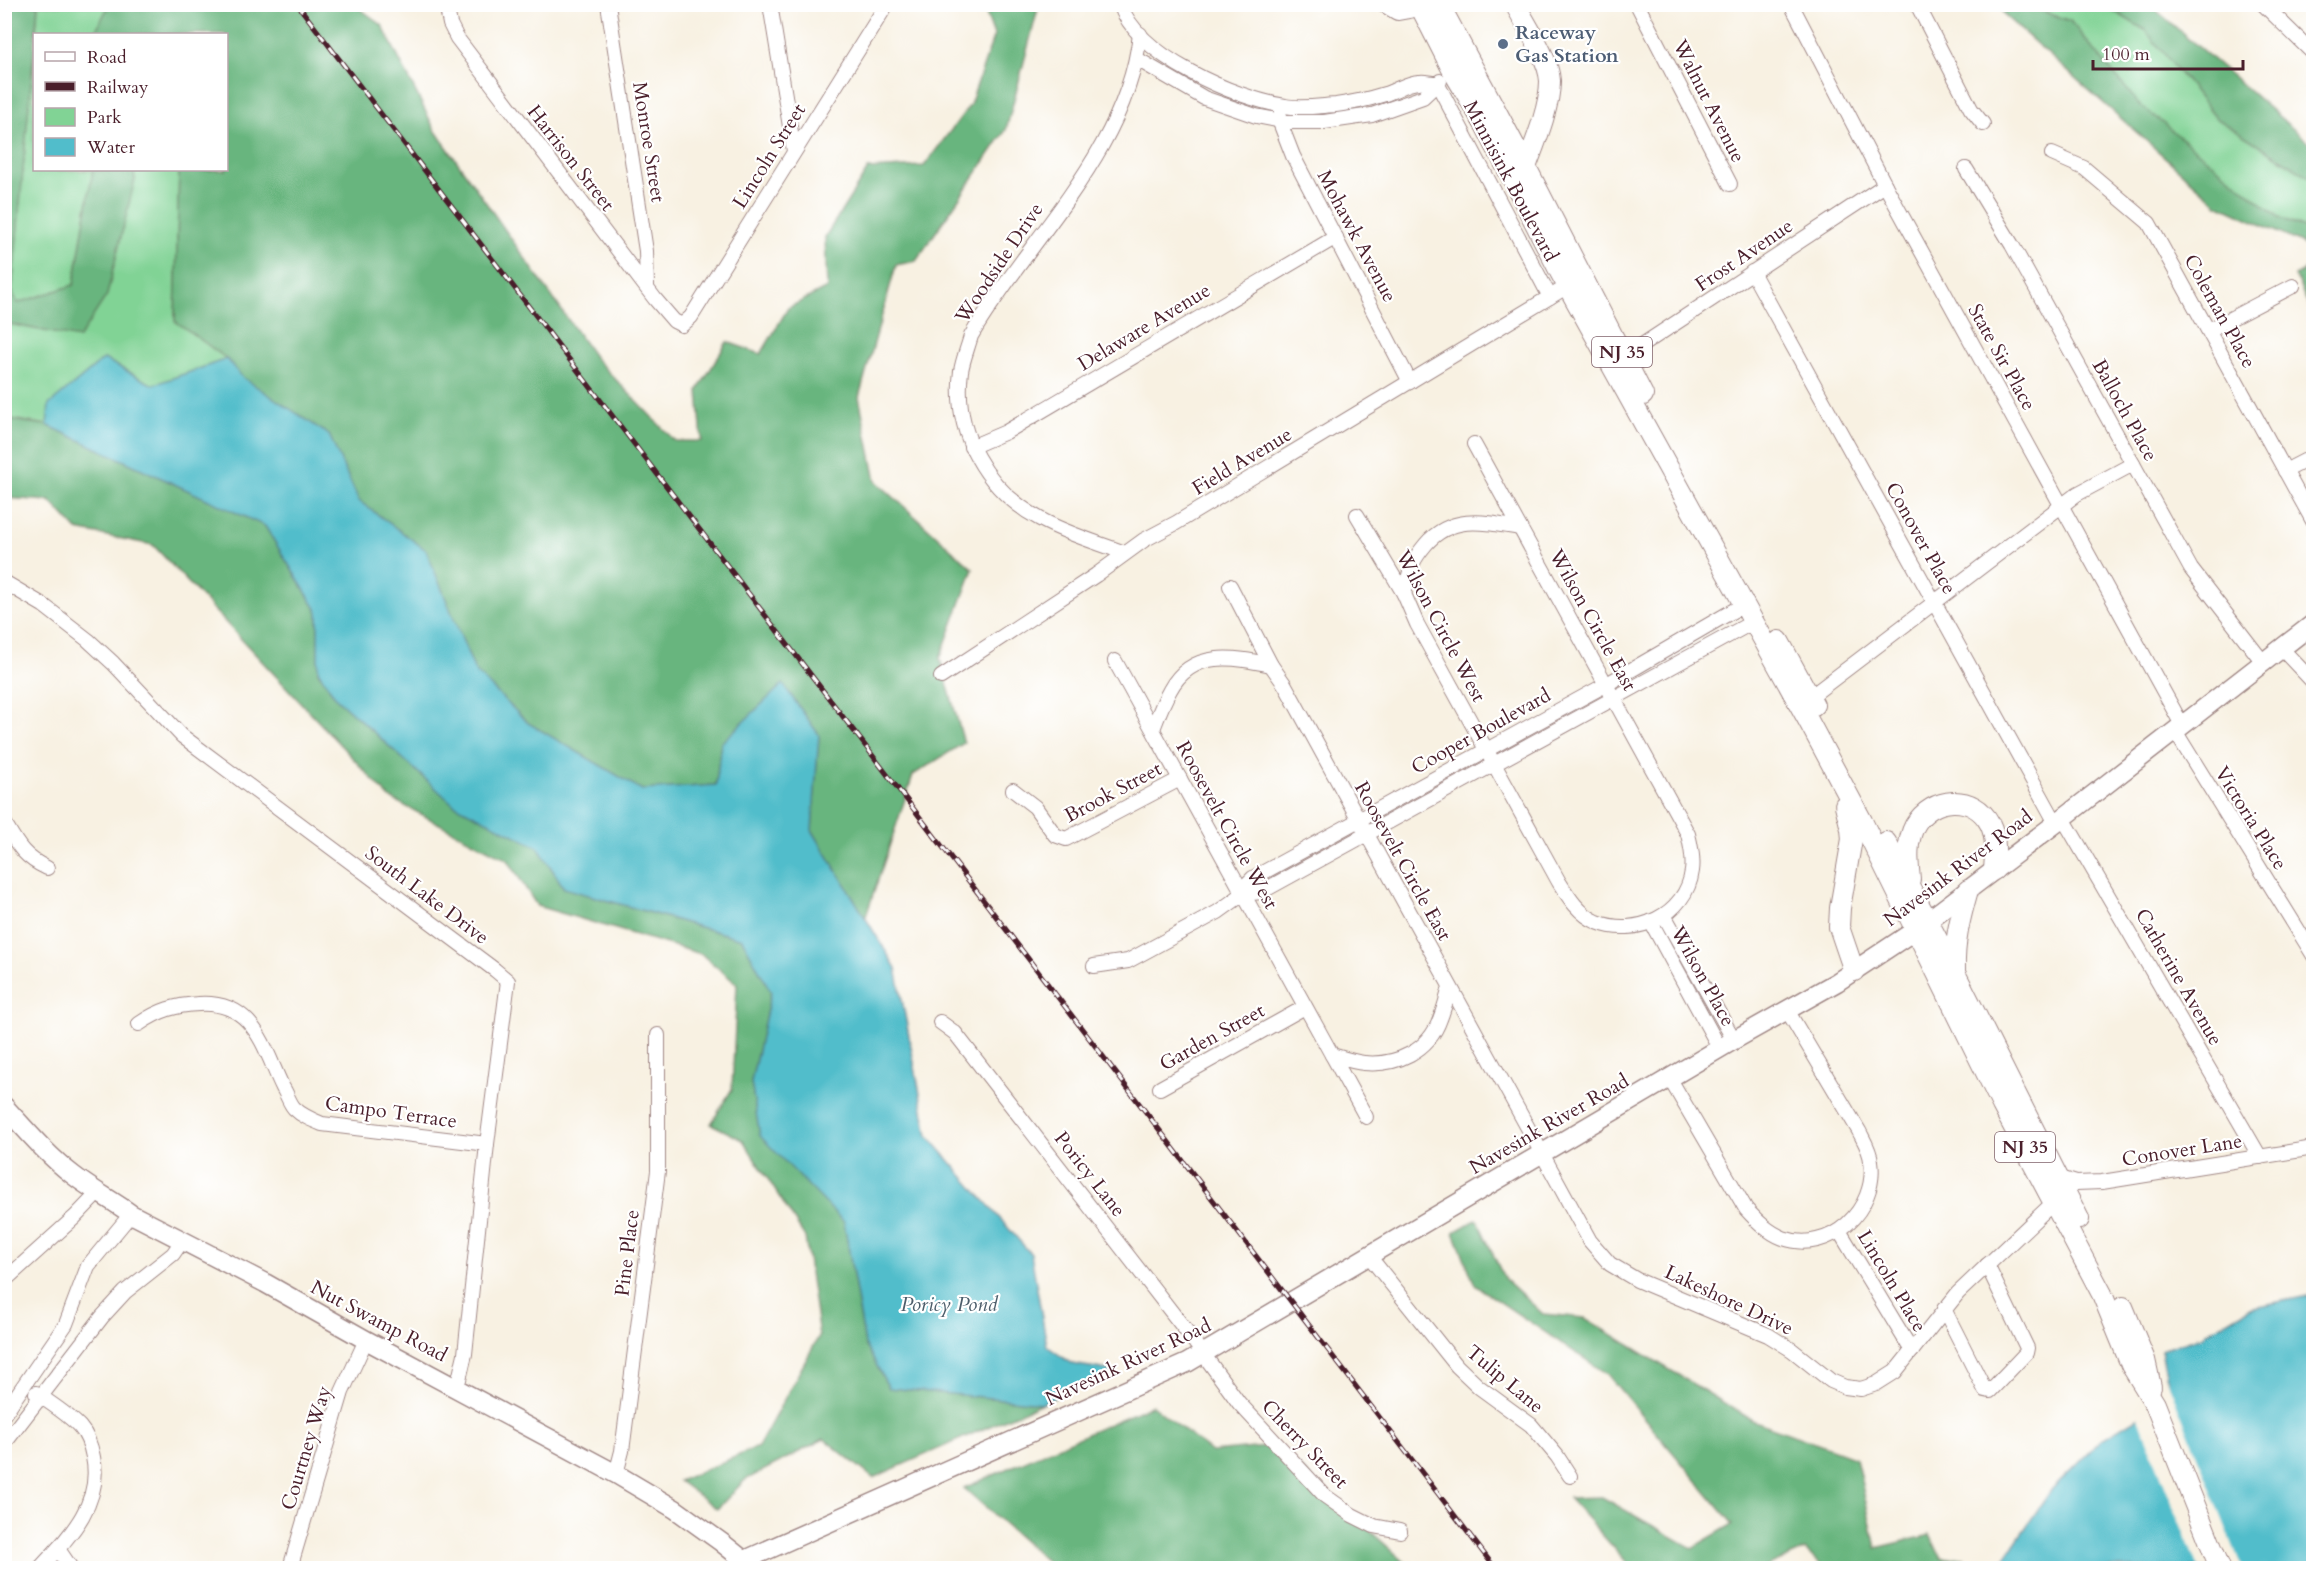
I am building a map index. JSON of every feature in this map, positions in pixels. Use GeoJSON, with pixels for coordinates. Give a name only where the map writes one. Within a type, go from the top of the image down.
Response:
{"type":"FeatureCollection","features":[{"type":"Feature","properties":{"kind":"highway"},"geometry":{"type":"LineString","coordinates":[[1388,4],[1398,10],[1425,5]]}},
{"type":"Feature","properties":{"kind":"highway"},"geometry":{"type":"LineString","coordinates":[[1515,4],[1543,59],[1550,82],[1547,100],[1526,167]]}},
{"type":"Feature","properties":{"kind":"highway","name":"NJ 35"},"geometry":{"type":"LineString","coordinates":[[1425,5],[1454,73],[1485,125],[1568,286],[1921,926],[2002,1105],[2103,1294],[2132,1365],[2155,1404]]}},
{"type":"Feature","properties":{"kind":"highway","name":"NJ 35"},"geometry":{"type":"LineString","coordinates":[[1425,5],[1526,167],[1642,393],[1810,697],[1912,891],[1921,926],[1955,973],[2094,1247],[2135,1335],[2145,1360],[2155,1404],[2220,1569]]}},
{"type":"Feature","properties":{"kind":"highway"},"geometry":{"type":"LineString","coordinates":[[1839,779],[1852,836],[1839,927],[1854,971]]}},
{"type":"Feature","properties":{"kind":"highway"},"geometry":{"type":"LineString","coordinates":[[1912,891],[1908,856],[1911,836],[1915,825],[1925,811],[1937,804],[1961,802],[1982,813],[1993,833],[1994,870]]}},
{"type":"Feature","properties":{"kind":"highway"},"geometry":{"type":"LineString","coordinates":[[1955,973],[1954,946],[1968,890]]}},
{"type":"Feature","properties":{"kind":"main road","name":"Navesink River Road"},"geometry":{"type":"LineString","coordinates":[[744,1566],[1045,1425],[1157,1378],[1203,1354],[1854,971],[1921,926],[2313,623]]}},
{"type":"Feature","properties":{"kind":"main road","name":"Nut Swamp Road"},"geometry":{"type":"LineString","coordinates":[[4,1106],[42,1148],[74,1176],[131,1214],[264,1283],[616,1474],[675,1509],[744,1566]]}},
{"type":"Feature","properties":{"kind":"street","name":"Harrison Street"},"geometry":{"type":"LineString","coordinates":[[446,4],[450,24],[457,38],[646,286],[674,321],[682,325]]}},
{"type":"Feature","properties":{"kind":"street","name":"Monroe Street"},"geometry":{"type":"LineString","coordinates":[[608,4],[646,251],[646,286]]}},
{"type":"Feature","properties":{"kind":"street"},"geometry":{"type":"LineString","coordinates":[[770,4],[794,151]]}},
{"type":"Feature","properties":{"kind":"street","name":"Lincoln Street"},"geometry":{"type":"LineString","coordinates":[[682,325],[691,318],[887,4]]}},
{"type":"Feature","properties":{"kind":"street"},"geometry":{"type":"LineString","coordinates":[[1120,4],[1126,17],[1140,34],[1166,56],[1195,75],[1225,89],[1287,107],[1336,105],[1364,100],[1417,81],[1437,83]]}},
{"type":"Feature","properties":{"kind":"street","name":"Walnut Avenue"},"geometry":{"type":"LineString","coordinates":[[1637,4],[1730,184]]}},
{"type":"Feature","properties":{"kind":"street","name":"State Sir Place"},"geometry":{"type":"LineString","coordinates":[[1791,4],[1885,185],[2061,506],[2178,728]]}},
{"type":"Feature","properties":{"kind":"street"},"geometry":{"type":"LineString","coordinates":[[1917,4],[1971,109],[1983,124]]}},
{"type":"Feature","properties":{"kind":"street"},"geometry":{"type":"LineString","coordinates":[[2264,4],[2313,54]]}},
{"type":"Feature","properties":{"kind":"street","name":"Woodside Drive"},"geometry":{"type":"LineString","coordinates":[[1125,554],[1068,533],[1019,506],[991,480],[971,447],[961,407],[960,392],[963,361],[971,336],[1104,142],[1128,90],[1137,59],[1140,34]]}},
{"type":"Feature","properties":{"kind":"street"},"geometry":{"type":"LineString","coordinates":[[1137,59],[1204,98],[1230,109],[1279,120],[1324,122],[1372,116],[1423,97],[1437,83],[1454,73]]}},
{"type":"Feature","properties":{"kind":"street","name":"Minnisink Boulevard"},"geometry":{"type":"LineString","coordinates":[[1437,83],[1550,297]]}},
{"type":"Feature","properties":{"kind":"street","name":"Mohawk Avenue"},"geometry":{"type":"LineString","coordinates":[[1281,105],[1279,120],[1293,156],[1410,382]]}},
{"type":"Feature","properties":{"kind":"street","name":"Coleman Place"},"geometry":{"type":"LineString","coordinates":[[2052,154],[2084,168],[2149,223],[2313,523]]}},
{"type":"Feature","properties":{"kind":"street","name":"Balloch Place"},"geometry":{"type":"LineString","coordinates":[[1966,169],[2012,246],[2191,569],[2263,662]]}},
{"type":"Feature","properties":{"kind":"street","name":"Frost Avenue"},"geometry":{"type":"LineString","coordinates":[[1624,357],[1885,185]]}},
{"type":"Feature","properties":{"kind":"street","name":"Delaware Avenue"},"geometry":{"type":"LineString","coordinates":[[971,447],[1006,432],[1336,237]]}},
{"type":"Feature","properties":{"kind":"street","name":"Conover Place"},"geometry":{"type":"LineString","coordinates":[[1752,272],[1935,603],[2060,820]]}},
{"type":"Feature","properties":{"kind":"street","name":"Field Avenue"},"geometry":{"type":"LineString","coordinates":[[941,677],[1096,575],[1144,540],[1176,523],[1568,286]]}},
{"type":"Feature","properties":{"kind":"street"},"geometry":{"type":"LineString","coordinates":[[2209,330],[2293,286]]}},
{"type":"Feature","properties":{"kind":"street","name":"Wilson Circle East"},"geometry":{"type":"LineString","coordinates":[[1474,444],[1689,834],[1692,846],[1692,870],[1689,883],[1677,904],[1664,915]]}},
{"type":"Feature","properties":{"kind":"street"},"geometry":{"type":"LineString","coordinates":[[2285,471],[2313,456]]}},
{"type":"Feature","properties":{"kind":"street"},"geometry":{"type":"LineString","coordinates":[[1810,697],[2077,494],[2133,464]]}},
{"type":"Feature","properties":{"kind":"street","name":"Wilson Circle West"},"geometry":{"type":"LineString","coordinates":[[1357,514],[1404,594],[1417,624],[1559,882],[1574,904],[1597,922],[1620,927],[1651,922],[1664,915]]}},
{"type":"Feature","properties":{"kind":"street"},"geometry":{"type":"LineString","coordinates":[[1404,594],[1418,553],[1433,536],[1443,530],[1455,524],[1472,521],[1520,528]]}},
{"type":"Feature","properties":{"kind":"street","name":"South Lake Drive"},"geometry":{"type":"LineString","coordinates":[[4,582],[44,605],[88,640],[182,736],[508,981],[487,1144],[465,1353],[457,1388]]}},
{"type":"Feature","properties":{"kind":"street","name":"Roosevelt Circle East"},"geometry":{"type":"LineString","coordinates":[[1230,586],[1271,665],[1285,686],[1542,1154]]}},
{"type":"Feature","properties":{"kind":"street","name":"Cooper Boulevard"},"geometry":{"type":"LineString","coordinates":[[1094,966],[1128,961],[1218,912],[1243,894],[1250,880],[1607,684],[1748,613]]}},
{"type":"Feature","properties":{"kind":"street","name":"Cooper Boulevard"},"geometry":{"type":"LineString","coordinates":[[1243,894],[1261,892],[1614,698],[1748,613]]}},
{"type":"Feature","properties":{"kind":"street"},"geometry":{"type":"LineString","coordinates":[[2281,648],[2313,684]]}},
{"type":"Feature","properties":{"kind":"street"},"geometry":{"type":"LineString","coordinates":[[1153,729],[1174,684],[1196,665],[1221,657],[1237,657],[1271,665]]}},
{"type":"Feature","properties":{"kind":"street","name":"Roosevelt Circle West"},"geometry":{"type":"LineString","coordinates":[[1115,661],[1332,1055]]}},
{"type":"Feature","properties":{"kind":"street","name":"Victoria Place"},"geometry":{"type":"LineString","coordinates":[[2178,728],[2313,956]]}},
{"type":"Feature","properties":{"kind":"street","name":"Brook Street"},"geometry":{"type":"LineString","coordinates":[[1013,790],[1035,807],[1055,835],[1066,839],[1180,778]]}},
{"type":"Feature","properties":{"kind":"street","name":"Catherine Avenue"},"geometry":{"type":"LineString","coordinates":[[2060,820],[2260,1157]]}},
{"type":"Feature","properties":{"kind":"street"},"geometry":{"type":"LineString","coordinates":[[4,822],[22,851],[29,858],[47,868]]}},
{"type":"Feature","properties":{"kind":"street","name":"Wilson Place"},"geometry":{"type":"LineString","coordinates":[[1664,915],[1727,1044]]}},
{"type":"Feature","properties":{"kind":"street","name":"Wilson Place"},"geometry":{"type":"LineString","coordinates":[[1651,922],[1727,1044]]}},
{"type":"Feature","properties":{"kind":"street"},"geometry":{"type":"LineString","coordinates":[[1332,1055],[1362,1063],[1379,1064],[1412,1054],[1435,1031],[1450,987]]}},
{"type":"Feature","properties":{"kind":"street","name":"Campo Terrace"},"geometry":{"type":"LineString","coordinates":[[139,1024],[153,1014],[174,1006],[207,1004],[230,1008],[251,1023],[292,1104],[310,1119],[322,1124],[487,1144]]}},
{"type":"Feature","properties":{"kind":"street","name":"Garden Street"},"geometry":{"type":"LineString","coordinates":[[1160,1088],[1305,1007]]}},
{"type":"Feature","properties":{"kind":"street"},"geometry":{"type":"LineString","coordinates":[[1670,1079],[1746,1209],[1760,1225],[1783,1238],[1803,1241],[1826,1238],[1840,1232],[1864,1202],[1870,1187],[1872,1162],[1859,1131],[1787,1010]]}},
{"type":"Feature","properties":{"kind":"street","name":"Poricy Lane"},"geometry":{"type":"LineString","coordinates":[[940,1022],[955,1033],[1203,1354]]}},
{"type":"Feature","properties":{"kind":"street","name":"Pine Place"},"geometry":{"type":"LineString","coordinates":[[616,1474],[622,1451],[657,1171],[658,1035]]}},
{"type":"Feature","properties":{"kind":"street"},"geometry":{"type":"LineString","coordinates":[[1332,1055],[1366,1117]]}},
{"type":"Feature","properties":{"kind":"street","name":"Conover Lane"},"geometry":{"type":"LineString","coordinates":[[2057,1178],[2081,1183],[2313,1148]]}},
{"type":"Feature","properties":{"kind":"street","name":"Lakeshore Drive"},"geometry":{"type":"LineString","coordinates":[[1542,1154],[1594,1247],[1610,1264],[1637,1280],[1768,1335],[1792,1350],[1821,1375],[1845,1387],[1861,1389],[1876,1384],[1895,1372],[1944,1309],[2054,1202]]}},
{"type":"Feature","properties":{"kind":"street"},"geometry":{"type":"LineString","coordinates":[[4,1281],[75,1217],[98,1193]]}},
{"type":"Feature","properties":{"kind":"street"},"geometry":{"type":"LineString","coordinates":[[4,1414],[66,1324],[88,1266],[131,1214]]}},
{"type":"Feature","properties":{"kind":"street","name":"Lincoln Place"},"geometry":{"type":"LineString","coordinates":[[1840,1232],[1912,1350]]}},
{"type":"Feature","properties":{"kind":"street"},"geometry":{"type":"LineString","coordinates":[[4,1444],[86,1338],[125,1292],[173,1254],[182,1241]]}},
{"type":"Feature","properties":{"kind":"street","name":"Tulip Lane"},"geometry":{"type":"LineString","coordinates":[[1369,1256],[1456,1366],[1479,1387],[1531,1425],[1557,1456],[1570,1476]]}},
{"type":"Feature","properties":{"kind":"street"},"geometry":{"type":"LineString","coordinates":[[1944,1309],[1983,1386],[1990,1391],[2026,1353],[2027,1348],[1987,1265]]}},
{"type":"Feature","properties":{"kind":"street"},"geometry":{"type":"LineString","coordinates":[[66,1324],[86,1338]]}},
{"type":"Feature","properties":{"kind":"street","name":"Courtney Way"},"geometry":{"type":"LineString","coordinates":[[290,1569],[342,1392],[366,1340]]}},
{"type":"Feature","properties":{"kind":"street","name":"Cherry Street"},"geometry":{"type":"LineString","coordinates":[[1203,1354],[1239,1403],[1325,1496],[1352,1515],[1374,1526],[1400,1531]]}},
{"type":"Feature","properties":{"kind":"street"},"geometry":{"type":"LineString","coordinates":[[26,1384],[63,1412],[84,1433],[92,1450],[95,1471],[93,1492],[87,1510],[40,1569]]}},
{"type":"Feature","properties":{"kind":"street"},"geometry":{"type":"LineString","coordinates":[[58,1549],[71,1569]]}},
{"type":"Feature","properties":{"kind":"green space"},"geometry":{"type":"Polygon","coordinates":[[[5,5],[13,5],[5,112],[5,5]]]}},
{"type":"Feature","properties":{"kind":"green space"},"geometry":{"type":"Polygon","coordinates":[[[13,5],[38,5],[35,33],[33,33],[33,60],[12,291],[18,303],[74,285],[93,171],[133,171],[135,179],[107,295],[79,338],[5,323],[4,112],[13,5]]]}},
{"type":"Feature","properties":{"kind":"green space"},"geometry":{"type":"Polygon","coordinates":[[[38,5],[109,5],[95,33],[36,33],[38,5]]]}},
{"type":"Feature","properties":{"kind":"green space"},"geometry":{"type":"Polygon","coordinates":[[[109,5],[355,5],[382,25],[435,130],[595,358],[675,441],[702,441],[698,390],[727,342],[761,354],[788,308],[827,288],[825,237],[868,169],[924,166],[970,105],[994,35],[983,5],[1039,5],[1006,130],[916,261],[896,265],[859,397],[876,481],[973,569],[940,658],[964,743],[913,775],[865,919],[812,830],[819,735],[783,685],[721,743],[716,785],[642,790],[528,723],[475,671],[426,550],[359,501],[329,435],[242,377],[227,359],[175,321],[179,171],[228,171],[228,33],[95,33],[109,5]]]}},
{"type":"Feature","properties":{"kind":"green space"},"geometry":{"type":"Polygon","coordinates":[[[1999,5],[2024,5],[2070,21],[2139,104],[2279,217],[2313,232],[2313,249],[2218,204],[2005,16],[1999,5]]]}},
{"type":"Feature","properties":{"kind":"green space"},"geometry":{"type":"Polygon","coordinates":[[[2024,5],[2104,5],[2145,30],[2216,118],[2313,179],[2313,232],[2279,217],[2138,104],[2070,21],[2024,5]]]}},
{"type":"Feature","properties":{"kind":"green space"},"geometry":{"type":"Polygon","coordinates":[[[2104,5],[2150,5],[2313,146],[2313,179],[2216,118],[2145,30],[2104,5]]]}},
{"type":"Feature","properties":{"kind":"green space"},"geometry":{"type":"Polygon","coordinates":[[[33,57],[33,171],[93,171],[74,285],[18,304],[12,291],[33,57]]]}},
{"type":"Feature","properties":{"kind":"green space"},"geometry":{"type":"Polygon","coordinates":[[[133,171],[179,171],[175,321],[227,359],[153,385],[104,359],[50,405],[47,425],[5,418],[4,323],[79,338],[135,179],[133,171]]]}},
{"type":"Feature","properties":{"kind":"green space"},"geometry":{"type":"Polygon","coordinates":[[[2313,265],[2313,315],[2295,276],[2313,265]]]}},
{"type":"Feature","properties":{"kind":"green space"},"geometry":{"type":"Polygon","coordinates":[[[4,419],[47,425],[265,526],[318,612],[318,672],[336,698],[453,804],[538,847],[564,888],[742,939],[771,992],[751,1082],[760,1135],[844,1222],[865,1344],[889,1388],[1042,1403],[873,1478],[824,1439],[745,1480],[717,1509],[679,1481],[758,1447],[819,1336],[805,1237],[743,1140],[711,1124],[732,1089],[737,984],[701,954],[537,906],[508,860],[390,798],[153,545],[77,530],[50,501],[5,498],[4,419]]]}},
{"type":"Feature","properties":{"kind":"green space"},"geometry":{"type":"Polygon","coordinates":[[[1477,1219],[1504,1278],[1543,1314],[1585,1318],[1752,1420],[1856,1458],[1876,1548],[1930,1535],[1941,1558],[1964,1557],[1957,1568],[1824,1568],[1805,1550],[1764,1568],[1632,1568],[1569,1498],[1602,1497],[1692,1548],[1733,1524],[1607,1374],[1475,1285],[1454,1232],[1477,1219]]]}},
{"type":"Feature","properties":{"kind":"green space"},"geometry":{"type":"Polygon","coordinates":[[[1152,1405],[1211,1452],[1276,1446],[1408,1565],[1440,1568],[1054,1568],[964,1488],[1152,1405]]]}},
{"type":"Feature","properties":{"kind":"water","name":"Poricy Pond"},"geometry":{"type":"Polygon","coordinates":[[[104,359],[153,385],[227,359],[242,377],[329,435],[359,501],[426,550],[475,671],[528,723],[642,790],[716,785],[721,743],[783,684],[819,735],[812,830],[896,968],[928,1136],[1031,1254],[1047,1346],[1072,1364],[1108,1370],[1112,1373],[1042,1403],[889,1388],[865,1344],[844,1222],[760,1136],[751,1082],[771,992],[742,939],[564,888],[538,847],[453,804],[336,698],[318,671],[318,612],[265,526],[47,425],[49,405],[104,359]]]}},
{"type":"Feature","properties":{"kind":"water"},"geometry":{"type":"Polygon","coordinates":[[[2313,1295],[2313,1568],[1998,1568],[2052,1489],[2102,1439],[2145,1413],[2170,1392],[2161,1350],[2202,1336],[2249,1308],[2313,1295]]]}},
{"type":"Feature","properties":{"kind":"pier"},"geometry":{"type":"Polygon","coordinates":[[[2166,1377],[2242,1568],[2198,1568],[2137,1415],[2167,1390],[2164,1378],[2166,1377]]]}},
{"type":"Feature","properties":{"kind":"railway"},"geometry":{"type":"LineString","coordinates":[[297,4],[1495,1568]]}},
{"type":"Feature","properties":{"kind":"place","name":"Raceway Gas Station"},"geometry":{"type":"Point","coordinates":[1503,44]}}]}
